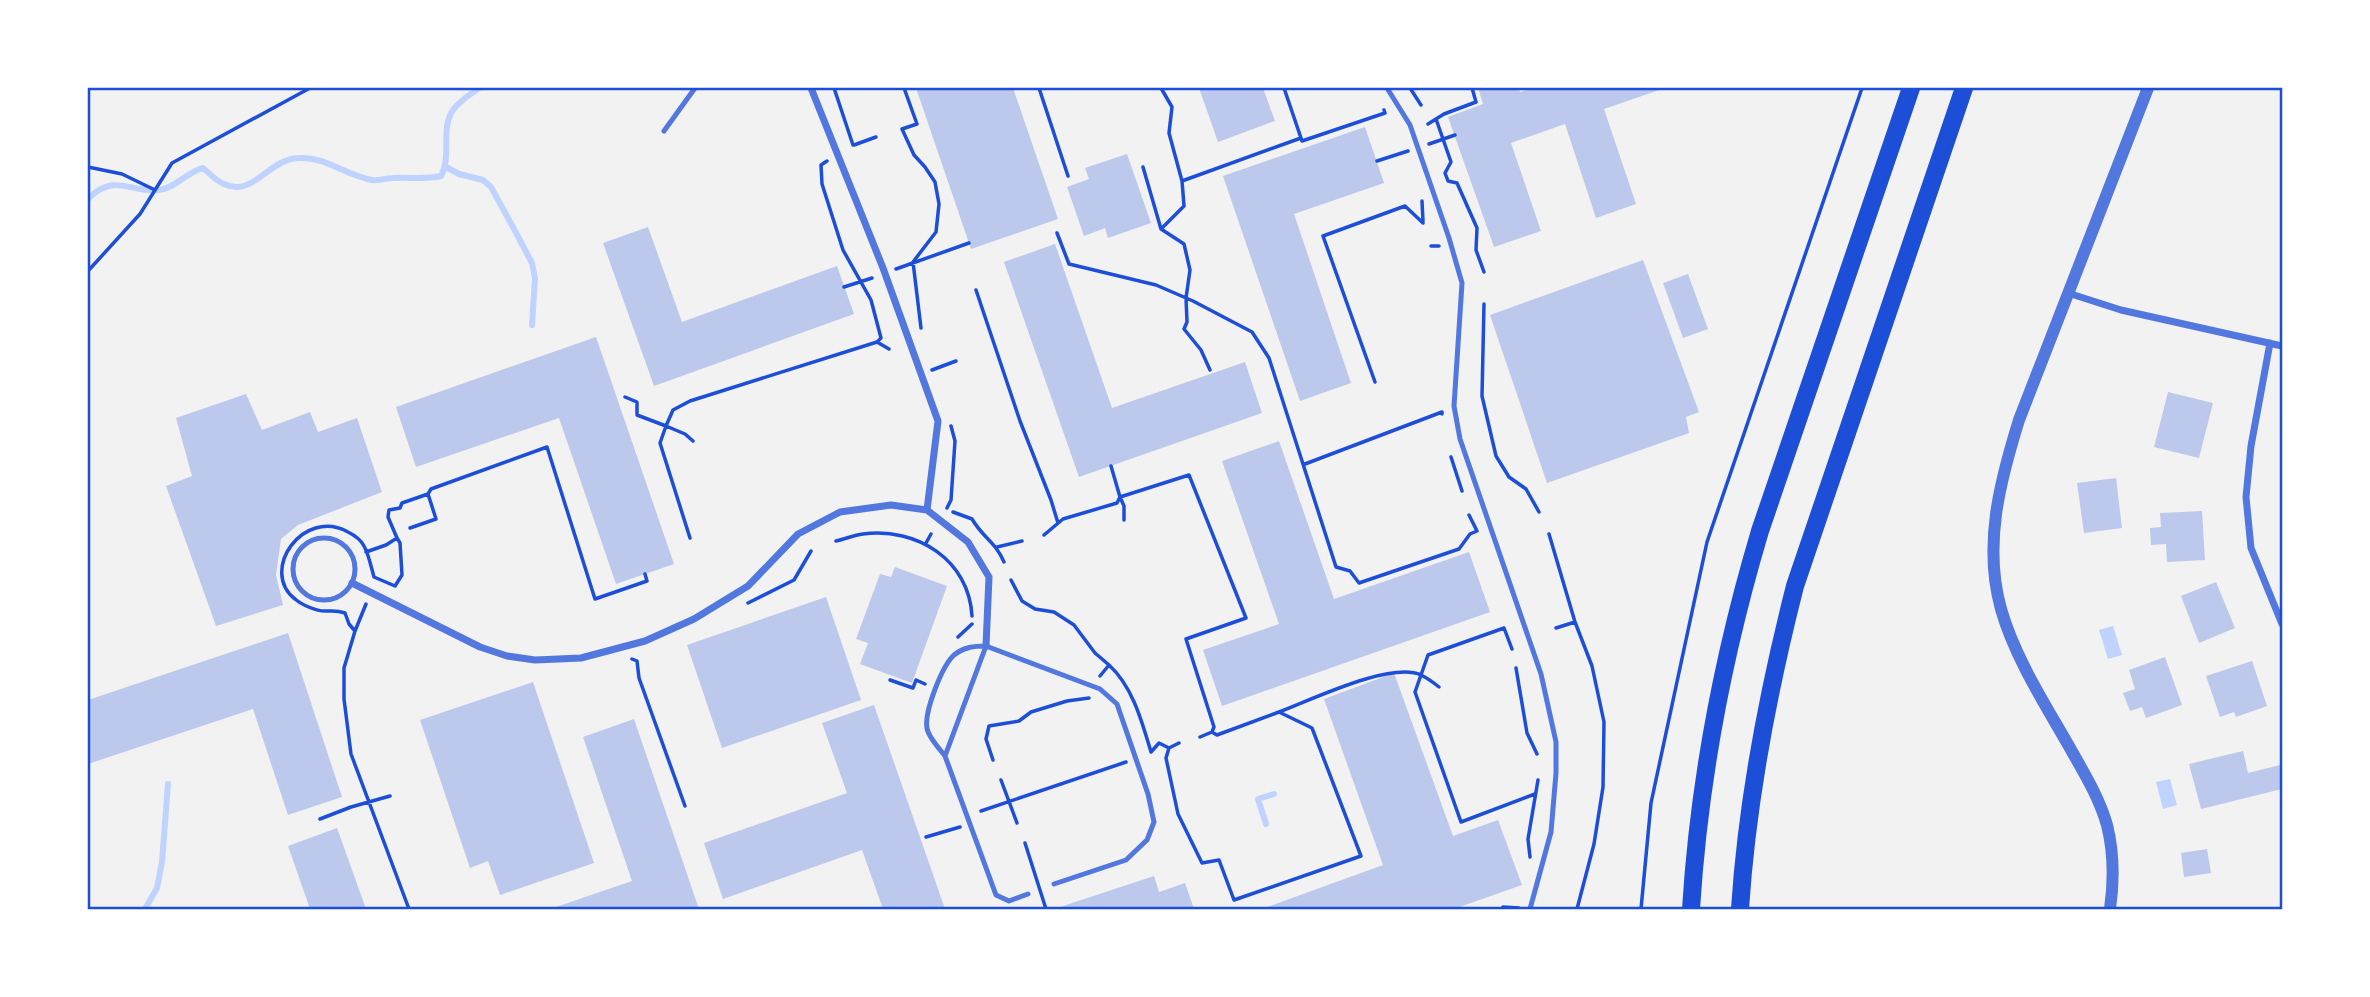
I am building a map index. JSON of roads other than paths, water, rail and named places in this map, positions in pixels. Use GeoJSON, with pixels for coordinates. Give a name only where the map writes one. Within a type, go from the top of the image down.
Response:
{"type":"FeatureCollection","features":[{"type":"Feature","properties":{"kind":"main road"},"geometry":{"type":"LineString","coordinates":[[1691,909],[1694,860],[1709,748],[1739,604],[1764,520],[1911,88]]}},
{"type":"Feature","properties":{"kind":"main road"},"geometry":{"type":"LineString","coordinates":[[1740,909],[1756,765],[1777,657],[1795,586],[1964,88]]}},
{"type":"Feature","properties":{"kind":"street"},"geometry":{"type":"LineString","coordinates":[[811,88],[883,268],[937,421],[927,510]]}},
{"type":"Feature","properties":{"kind":"street"},"geometry":{"type":"LineString","coordinates":[[2110,909],[2113,887],[2112,856],[2107,826],[2101,806],[2013,642],[2001,609],[1994,569],[1994,521],[2005,465],[2020,420],[2148,88]]}},
{"type":"Feature","properties":{"kind":"street"},"geometry":{"type":"LineString","coordinates":[[2068,293],[2121,310],[2283,346]]}},
{"type":"Feature","properties":{"kind":"street"},"geometry":{"type":"LineString","coordinates":[[2270,343],[2251,446],[2246,497],[2250,548],[2283,624]]}},
{"type":"Feature","properties":{"kind":"street"},"geometry":{"type":"LineString","coordinates":[[352,583],[480,647],[507,656],[536,660],[581,658],[645,641],[694,619],[748,586],[798,534],[840,512],[891,505],[927,510],[968,542],[989,577],[986,646]]}},
{"type":"Feature","properties":{"kind":"lane"},"geometry":{"type":"LineString","coordinates":[[664,131],[695,88]]}},
{"type":"Feature","properties":{"kind":"lane"},"geometry":{"type":"LineString","coordinates":[[1387,88],[1410,125],[1462,283],[1454,406],[1460,439],[1541,674],[1556,742],[1551,832],[1530,909]]}},
{"type":"Feature","properties":{"kind":"lane"},"geometry":{"type":"LineString","coordinates":[[329,538],[342,544],[352,555],[355,570],[352,583],[341,595],[327,601],[312,598],[300,590],[294,576],[294,561],[301,548],[314,540],[329,538]]}},
{"type":"Feature","properties":{"kind":"lane"},"geometry":{"type":"LineString","coordinates":[[1028,894],[1009,901],[996,895],[945,755],[927,730],[927,717],[941,675],[954,656],[972,645],[986,646],[1100,689],[1117,704],[1149,794],[1154,822],[1147,840],[1126,860],[1054,884]]}},
{"type":"Feature","properties":{"kind":"lane"},"geometry":{"type":"LineString","coordinates":[[945,755],[986,646]]}},
{"type":"Feature","properties":{"kind":"water"},"geometry":{"type":"Polygon","coordinates":[[[2113,626],[2122,655],[2108,659],[2099,630],[2113,626]]]}},
{"type":"Feature","properties":{"kind":"water"},"geometry":{"type":"Polygon","coordinates":[[[2170,779],[2177,805],[2163,809],[2156,782],[2170,779]]]}},
{"type":"Feature","properties":{"kind":"waterway"},"geometry":{"type":"LineString","coordinates":[[88,199],[97,191],[114,185],[148,190],[165,189],[203,168],[224,184],[244,186],[279,164],[300,158],[319,160],[372,180],[441,176],[446,160],[449,117],[458,104],[479,88]]}},
{"type":"Feature","properties":{"kind":"waterway"},"geometry":{"type":"LineString","coordinates":[[446,167],[459,174],[483,180],[491,187],[514,229],[532,263],[535,278],[532,325]]}},
{"type":"Feature","properties":{"kind":"waterway"},"geometry":{"type":"LineString","coordinates":[[145,909],[157,888],[162,862],[168,784]]}},
{"type":"Feature","properties":{"kind":"waterway"},"geometry":{"type":"LineString","coordinates":[[1266,824],[1258,799],[1274,794]]}}]}
